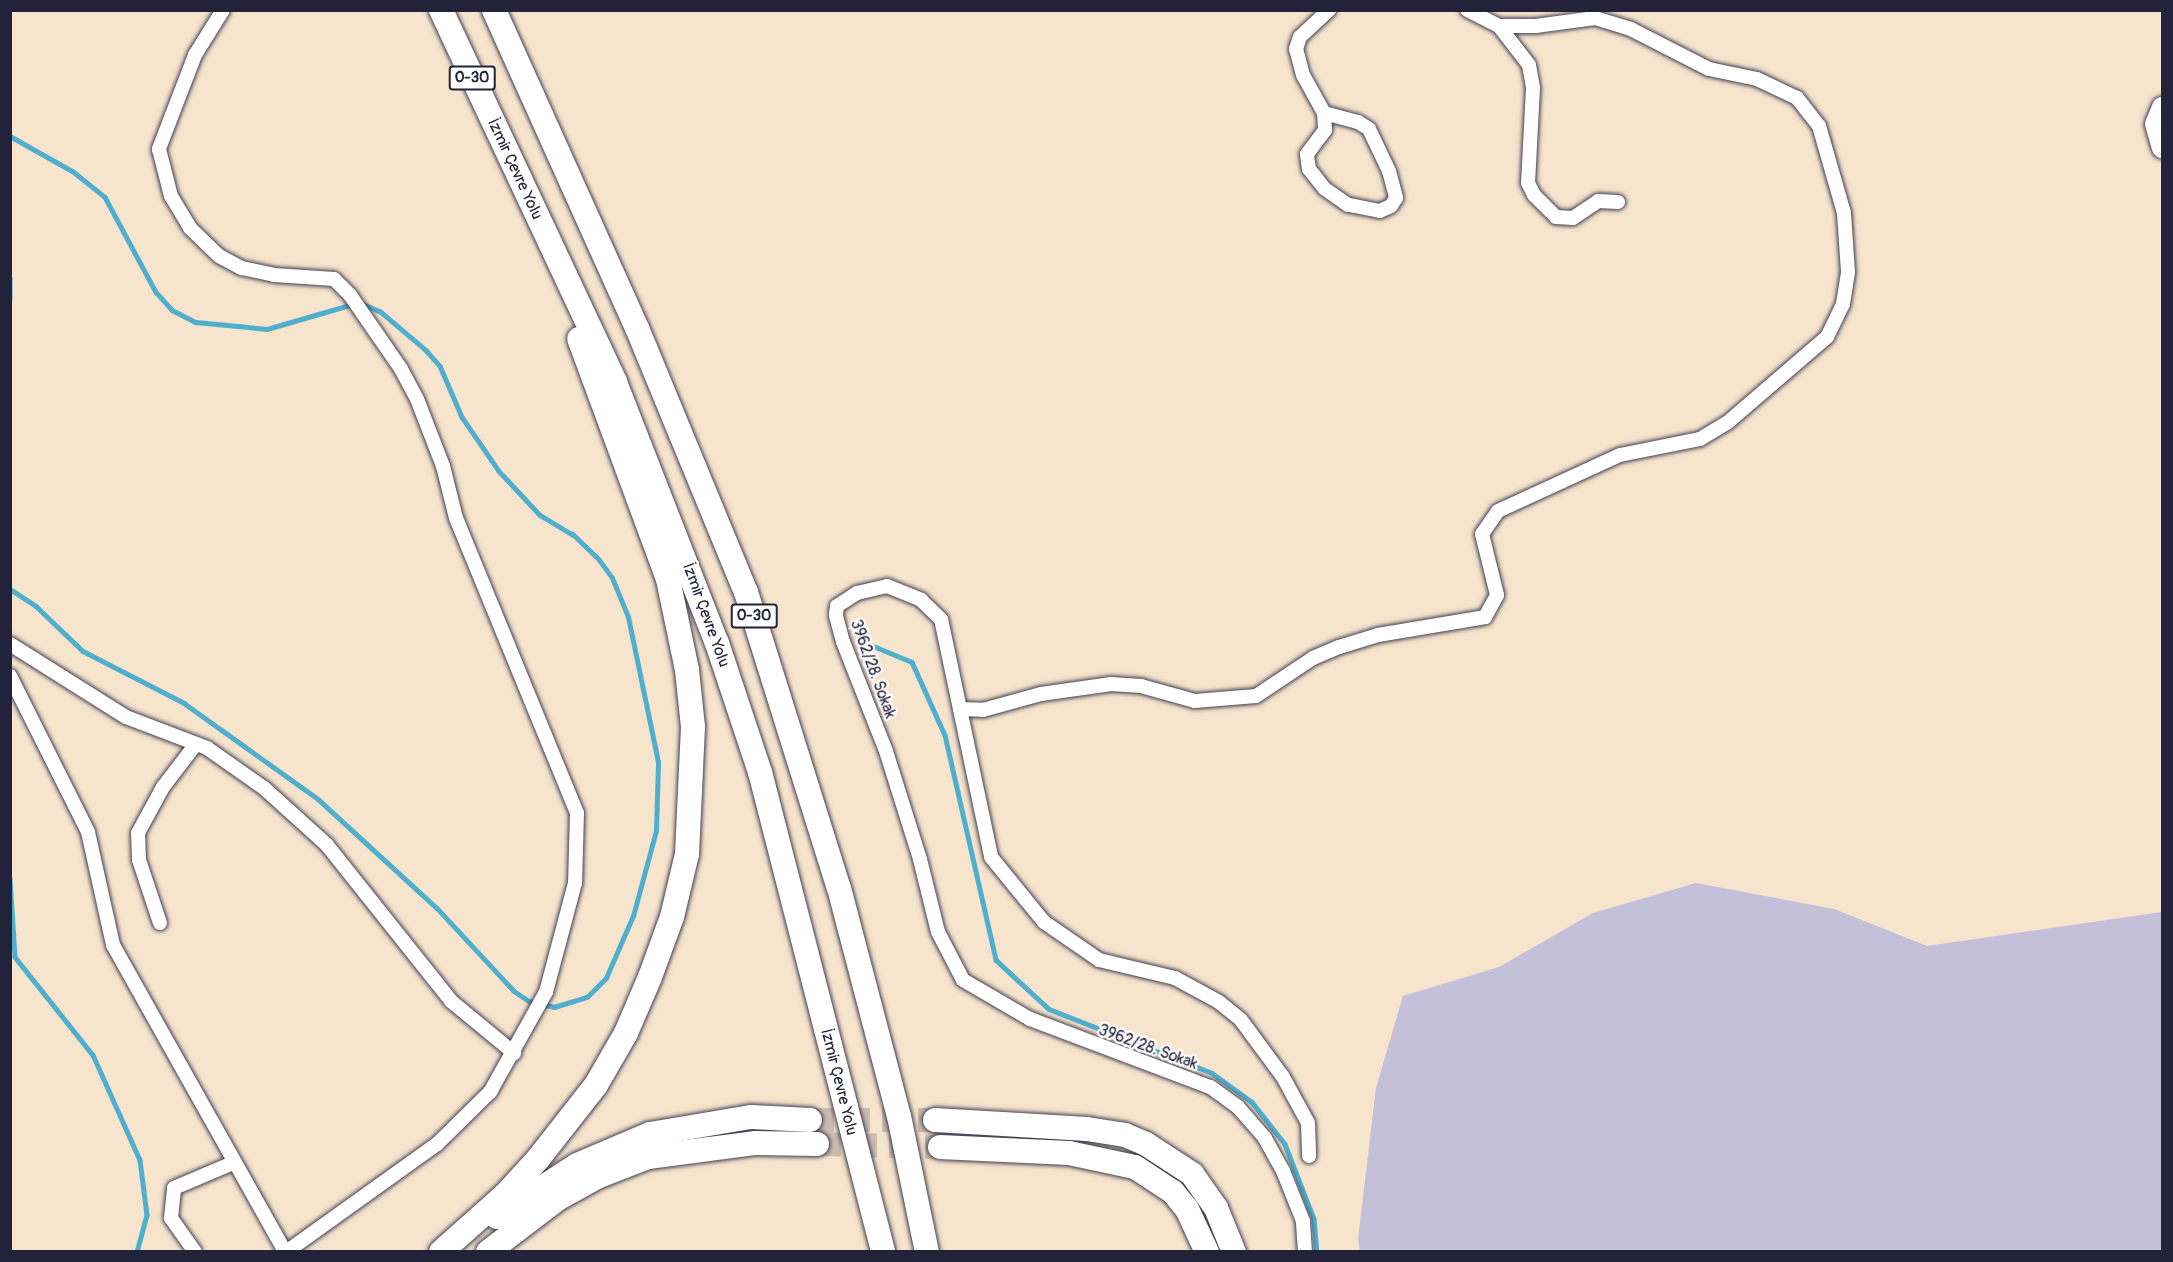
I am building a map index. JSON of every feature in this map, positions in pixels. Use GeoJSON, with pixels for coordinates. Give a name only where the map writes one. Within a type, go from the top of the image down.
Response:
{"type":"FeatureCollection","features":[{"type":"Feature","properties":{"kind":"highway","name":"İzmir Çevre Yolu"},"geometry":{"type":"LineString","coordinates":[[441,10],[615,382],[717,643],[760,772],[883,1251]]}},
{"type":"Feature","properties":{"kind":"highway","name":"O-30"},"geometry":{"type":"LineString","coordinates":[[494,10],[636,328],[746,592],[836,877],[899,1116],[927,1251]]}},
{"type":"Feature","properties":{"kind":"highway"},"geometry":{"type":"LineString","coordinates":[[442,1251],[505,1195],[538,1159],[596,1085],[626,1033],[672,917],[687,854],[693,789],[693,727],[687,670],[669,579],[504,146]]}},
{"type":"Feature","properties":{"kind":"highway"},"geometry":{"type":"LineString","coordinates":[[899,1116],[938,1251]]}},
{"type":"Feature","properties":{"kind":"highway"},"geometry":{"type":"LineString","coordinates":[[442,1251],[577,1165],[614,1147],[709,1121],[751,1117],[810,1120]]}},
{"type":"Feature","properties":{"kind":"highway"},"geometry":{"type":"LineString","coordinates":[[935,1120],[1087,1129],[1125,1135],[1146,1144],[1177,1162],[1197,1180],[1216,1208],[1234,1251]]}},
{"type":"Feature","properties":{"kind":"highway"},"geometry":{"type":"LineString","coordinates":[[488,1251],[559,1198],[599,1176],[648,1157],[756,1143],[817,1144]]}},
{"type":"Feature","properties":{"kind":"highway"},"geometry":{"type":"LineString","coordinates":[[939,1147],[1069,1153],[1135,1167],[1173,1192],[1187,1209],[1207,1251]]}},
{"type":"Feature","properties":{"kind":"main road"},"geometry":{"type":"LineString","coordinates":[[2163,107],[2155,124],[2163,148]]}},
{"type":"Feature","properties":{"kind":"street"},"geometry":{"type":"LineString","coordinates":[[10,676],[88,832],[113,945],[233,1163],[286,1251],[437,1144],[483,1100],[538,1012],[546,992],[575,883],[577,813],[456,518],[444,466],[417,399],[355,303],[334,279],[255,272],[219,256],[190,228],[171,196],[159,149],[195,55],[223,10]]}},
{"type":"Feature","properties":{"kind":"street"},"geometry":{"type":"LineString","coordinates":[[1324,113],[1358,122],[1369,129],[1389,171],[1396,198],[1391,206],[1380,211],[1348,205],[1324,188],[1309,169],[1307,154],[1325,130],[1324,113],[1304,75],[1296,50],[1300,37],[1329,10]]}},
{"type":"Feature","properties":{"kind":"street"},"geometry":{"type":"LineString","coordinates":[[1467,10],[1499,26],[1529,65],[1533,88],[1528,183],[1534,195],[1556,218],[1573,218],[1598,201],[1618,202]]}},
{"type":"Feature","properties":{"kind":"street"},"geometry":{"type":"LineString","coordinates":[[960,709],[983,710],[1041,694],[1111,684],[1141,686],[1195,701],[1256,696],[1313,658],[1340,647],[1378,635],[1485,617],[1497,595],[1482,534],[1498,510],[1620,455],[1700,439],[1727,423],[1827,337],[1843,304],[1848,272],[1844,213],[1822,133],[1811,112],[1797,98],[1757,79],[1709,69],[1631,29],[1595,18],[1536,26],[1499,26]]}},
{"type":"Feature","properties":{"kind":"street","name":"3962/28. Sokak"},"geometry":{"type":"LineString","coordinates":[[1305,1251],[1303,1221],[1283,1172],[1265,1138],[1238,1107],[1210,1087],[1030,1019],[963,980],[938,932],[920,859],[886,752],[843,642],[836,615],[837,606],[857,593],[887,586],[921,600],[941,619],[991,857],[1044,922],[1099,960],[1175,978],[1219,1002],[1241,1020],[1283,1077],[1308,1123],[1309,1156]]}},
{"type":"Feature","properties":{"kind":"street"},"geometry":{"type":"LineString","coordinates":[[10,644],[126,717],[196,744],[264,788],[327,845],[452,1001],[514,1053]]}},
{"type":"Feature","properties":{"kind":"street"},"geometry":{"type":"LineString","coordinates":[[160,923],[139,860],[138,833],[163,787],[196,744]]}},
{"type":"Feature","properties":{"kind":"street"},"geometry":{"type":"LineString","coordinates":[[195,1251],[171,1218],[174,1188],[233,1163]]}},
{"type":"Feature","properties":{"kind":"shaded area"},"geometry":{"type":"Polygon","coordinates":[[[1696,883],[1834,909],[1927,946],[2162,912],[2162,1251],[1360,1251],[1358,1239],[1376,1088],[1403,996],[1499,967],[1593,913],[1696,883]]]}},
{"type":"Feature","properties":{"kind":"waterway"},"geometry":{"type":"LineString","coordinates":[[10,136],[74,172],[105,197],[156,292],[172,310],[196,322],[267,329],[353,304]]}},
{"type":"Feature","properties":{"kind":"waterway"},"geometry":{"type":"LineString","coordinates":[[10,278],[10,299]]}},
{"type":"Feature","properties":{"kind":"waterway"},"geometry":{"type":"LineString","coordinates":[[361,303],[381,312],[426,350],[440,366],[462,417],[499,471],[540,515],[573,535]]}},
{"type":"Feature","properties":{"kind":"waterway"},"geometry":{"type":"LineString","coordinates":[[10,589],[36,606],[83,651],[184,703],[318,799],[437,908],[514,991],[529,1001],[554,1007],[587,997],[606,978],[633,916],[656,831],[658,762],[628,617],[612,578],[599,560],[572,534]]}},
{"type":"Feature","properties":{"kind":"waterway"},"geometry":{"type":"LineString","coordinates":[[859,640],[912,662],[945,735],[996,960],[1049,1009],[1212,1073],[1252,1102],[1285,1144],[1314,1219],[1317,1252]]}},
{"type":"Feature","properties":{"kind":"waterway"},"geometry":{"type":"LineString","coordinates":[[10,879],[15,957],[93,1055],[140,1160],[147,1215],[137,1252]]}},
{"type":"Feature","properties":{"kind":"tunnel"},"geometry":{"type":"LineString","coordinates":[[810,1120],[935,1120]]}},
{"type":"Feature","properties":{"kind":"tunnel"},"geometry":{"type":"LineString","coordinates":[[817,1144],[940,1147]]}}]}
